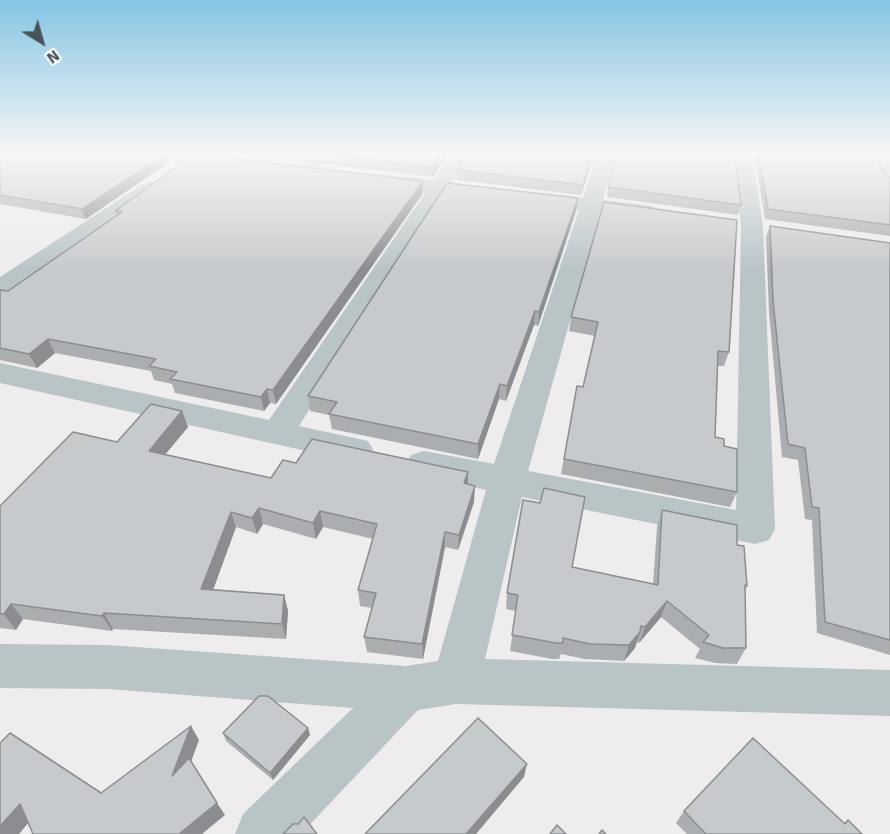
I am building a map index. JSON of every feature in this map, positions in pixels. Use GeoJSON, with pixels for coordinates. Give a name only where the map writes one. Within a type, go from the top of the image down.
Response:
{"type":"FeatureCollection","features":[{"type":"Feature","properties":{"kind":"street"},"geometry":{"type":"LineString","coordinates":[[0,289],[145,192]]}},
{"type":"Feature","properties":{"kind":"street"},"geometry":{"type":"LineString","coordinates":[[277,433],[435,192]]}},
{"type":"Feature","properties":{"kind":"street"},"geometry":{"type":"LineString","coordinates":[[476,192],[672,215]]}},
{"type":"Feature","properties":{"kind":"street"},"geometry":{"type":"LineString","coordinates":[[456,681],[507,481],[596,192]]}},
{"type":"Feature","properties":{"kind":"street"},"geometry":{"type":"LineString","coordinates":[[0,373],[507,481],[755,529],[752,226],[748,192]]}},
{"type":"Feature","properties":{"kind":"street"},"geometry":{"type":"LineString","coordinates":[[0,666],[108,666],[406,689],[456,681],[890,693]]}},
{"type":"Feature","properties":{"kind":"street"},"geometry":{"type":"LineString","coordinates":[[263,834],[406,689]]}},
{"type":"Feature","properties":{"kind":"building"},"geometry":{"type":"Polygon","coordinates":[[[0,192],[108,192],[82,209],[0,195],[0,192]]]}},
{"type":"Feature","properties":{"kind":"building"},"geometry":{"type":"Polygon","coordinates":[[[141,192],[415,192],[273,390],[267,389],[261,397],[170,379],[177,372],[149,366],[156,359],[48,339],[29,354],[0,348],[0,290],[8,291],[122,212],[115,211],[141,192]]]}},
{"type":"Feature","properties":{"kind":"building"},"geometry":{"type":"Polygon","coordinates":[[[441,192],[525,192],[578,198],[539,312],[535,311],[507,386],[500,384],[478,444],[329,414],[337,402],[308,396],[441,192]]]}},
{"type":"Feature","properties":{"kind":"building"},"geometry":{"type":"Polygon","coordinates":[[[644,192],[739,192],[741,205],[644,192]]]}},
{"type":"Feature","properties":{"kind":"building"},"geometry":{"type":"Polygon","coordinates":[[[765,192],[890,192],[890,225],[768,209],[765,192]]]}},
{"type":"Feature","properties":{"kind":"building"},"geometry":{"type":"Polygon","coordinates":[[[604,202],[737,220],[729,352],[718,351],[715,437],[724,439],[724,446],[737,449],[737,492],[564,459],[577,386],[583,387],[598,322],[571,317],[604,202]]]}},
{"type":"Feature","properties":{"kind":"building"},"geometry":{"type":"Polygon","coordinates":[[[770,226],[890,243],[890,640],[825,622],[819,508],[812,507],[805,448],[788,444],[773,301],[770,226]]]}},
{"type":"Feature","properties":{"kind":"building"},"geometry":{"type":"Polygon","coordinates":[[[151,404],[182,411],[149,451],[271,478],[283,460],[296,463],[312,439],[468,472],[464,483],[475,486],[459,535],[445,532],[422,644],[364,637],[376,593],[358,590],[377,524],[320,511],[313,523],[259,508],[252,518],[231,512],[201,589],[284,595],[282,624],[104,613],[102,616],[11,604],[4,614],[0,614],[0,506],[73,432],[117,442],[151,404]]]}},
{"type":"Feature","properties":{"kind":"building"},"geometry":{"type":"Polygon","coordinates":[[[544,488],[585,497],[572,567],[658,585],[662,510],[737,525],[737,545],[744,546],[747,586],[745,585],[746,648],[723,648],[703,642],[709,635],[667,601],[645,627],[641,626],[640,632],[629,645],[590,644],[563,638],[563,643],[556,643],[512,635],[518,595],[507,593],[523,500],[540,503],[544,488]]]}},
{"type":"Feature","properties":{"kind":"building"},"geometry":{"type":"Polygon","coordinates":[[[259,696],[268,696],[308,728],[270,773],[223,733],[259,696]]]}},
{"type":"Feature","properties":{"kind":"building"},"geometry":{"type":"Polygon","coordinates":[[[478,718],[527,764],[466,834],[365,834],[478,718]]]}},
{"type":"Feature","properties":{"kind":"building"},"geometry":{"type":"Polygon","coordinates":[[[191,726],[172,776],[189,758],[217,803],[179,834],[33,834],[20,804],[0,826],[0,743],[10,733],[101,793],[191,726]]]}},
{"type":"Feature","properties":{"kind":"building"},"geometry":{"type":"Polygon","coordinates":[[[753,738],[845,824],[848,820],[862,834],[706,834],[684,811],[753,738]]]}},
{"type":"Feature","properties":{"kind":"building"},"geometry":{"type":"Polygon","coordinates":[[[304,817],[317,834],[283,834],[293,824],[298,824],[304,817]]]}},
{"type":"Feature","properties":{"kind":"building"},"geometry":{"type":"Polygon","coordinates":[[[557,825],[566,834],[550,834],[557,825]]]}}]}
